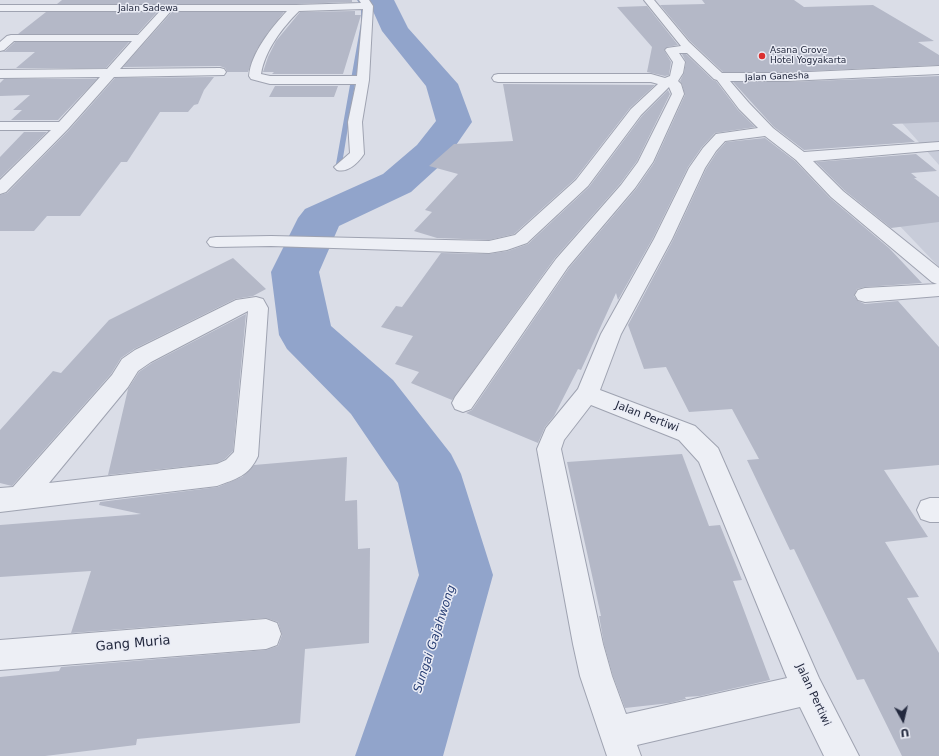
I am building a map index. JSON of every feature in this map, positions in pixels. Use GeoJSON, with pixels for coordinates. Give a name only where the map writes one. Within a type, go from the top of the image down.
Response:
{"type":"FeatureCollection","features":[{"type":"Feature","properties":{"kind":"street"},"geometry":{"type":"LineString","coordinates":[[649,0],[689,49],[718,76],[721,77],[744,106],[768,131],[801,157],[837,194],[939,278]]}},
{"type":"Feature","properties":{"kind":"street","name":"Jalan Sadewa"},"geometry":{"type":"LineString","coordinates":[[0,8],[167,9],[247,4],[296,8],[364,4]]}},
{"type":"Feature","properties":{"kind":"street"},"geometry":{"type":"LineString","coordinates":[[342,166],[357,154],[355,122],[364,4]]}},
{"type":"Feature","properties":{"kind":"street"},"geometry":{"type":"LineString","coordinates":[[296,8],[278,26],[267,41],[255,70],[255,76],[270,80],[359,80]]}},
{"type":"Feature","properties":{"kind":"street"},"geometry":{"type":"LineString","coordinates":[[0,189],[64,126],[167,9]]}},
{"type":"Feature","properties":{"kind":"street"},"geometry":{"type":"LineString","coordinates":[[0,48],[6,38],[142,38]]}},
{"type":"Feature","properties":{"kind":"street"},"geometry":{"type":"LineString","coordinates":[[216,242],[271,241],[489,247],[507,244],[521,239],[582,183],[636,112],[668,81],[674,78],[677,73],[679,62],[671,50],[689,49]]}},
{"type":"Feature","properties":{"kind":"street","name":"Jalan Ganesha"},"geometry":{"type":"LineString","coordinates":[[721,77],[787,77],[939,70]]}},
{"type":"Feature","properties":{"kind":"street"},"geometry":{"type":"LineString","coordinates":[[0,74],[220,72]]}},
{"type":"Feature","properties":{"kind":"street"},"geometry":{"type":"LineString","coordinates":[[463,404],[562,263],[627,188],[645,162],[678,94],[675,84],[668,81],[640,78],[498,78]]}},
{"type":"Feature","properties":{"kind":"street"},"geometry":{"type":"LineString","coordinates":[[0,126],[64,126]]}},
{"type":"Feature","properties":{"kind":"street"},"geometry":{"type":"LineString","coordinates":[[768,131],[721,137],[710,148],[697,168],[664,240],[610,334],[587,394],[554,435],[549,449],[588,644],[596,676],[620,744],[808,689]]}},
{"type":"Feature","properties":{"kind":"street"},"geometry":{"type":"LineString","coordinates":[[801,157],[939,146]]}},
{"type":"Feature","properties":{"kind":"street"},"geometry":{"type":"LineString","coordinates":[[865,295],[939,290]]}},
{"type":"Feature","properties":{"kind":"street"},"geometry":{"type":"LineString","coordinates":[[256,304],[258,308],[246,456],[235,468],[216,475],[10,499],[120,381],[130,365],[143,356],[243,305],[256,304]]}},
{"type":"Feature","properties":{"kind":"street","name":"Jalan Pertiwi"},"geometry":{"type":"LineString","coordinates":[[587,394],[687,433],[709,456],[808,689],[842,756]]}},
{"type":"Feature","properties":{"kind":"street","name":"Gang Muria"},"geometry":{"type":"LineString","coordinates":[[0,655],[266,634]]}},
{"type":"Feature","properties":{"kind":"shaded area"},"geometry":{"type":"Polygon","coordinates":[[[939,114],[939,165],[902,123],[939,114]]]}},
{"type":"Feature","properties":{"kind":"shaded area"},"geometry":{"type":"Polygon","coordinates":[[[939,215],[939,267],[895,221],[939,215]]]}},
{"type":"Feature","properties":{"kind":"building"},"geometry":{"type":"Polygon","coordinates":[[[62,0],[352,0],[352,2],[296,4],[57,4],[62,0]]]}},
{"type":"Feature","properties":{"kind":"building"},"geometry":{"type":"Polygon","coordinates":[[[702,0],[794,0],[804,7],[873,5],[934,41],[918,42],[939,55],[939,65],[787,72],[723,72],[690,41],[660,5],[705,4],[702,0]]]}},
{"type":"Feature","properties":{"kind":"building"},"geometry":{"type":"Polygon","coordinates":[[[647,6],[678,45],[667,47],[664,50],[671,62],[669,75],[665,76],[647,72],[652,47],[617,7],[647,6]]]}},
{"type":"Feature","properties":{"kind":"building"},"geometry":{"type":"Polygon","coordinates":[[[355,11],[355,15],[361,15],[343,74],[272,74],[274,72],[263,72],[276,41],[300,12],[355,11]]]}},
{"type":"Feature","properties":{"kind":"building"},"geometry":{"type":"Polygon","coordinates":[[[46,12],[157,12],[137,34],[18,34],[46,12]]]}},
{"type":"Feature","properties":{"kind":"building"},"geometry":{"type":"Polygon","coordinates":[[[172,12],[284,12],[257,49],[248,72],[227,72],[225,68],[220,66],[123,67],[172,12]]]}},
{"type":"Feature","properties":{"kind":"building"},"geometry":{"type":"Polygon","coordinates":[[[15,42],[129,42],[106,68],[16,68],[35,52],[0,52],[5,51],[15,42]]]}},
{"type":"Feature","properties":{"kind":"building"},"geometry":{"type":"Polygon","coordinates":[[[682,54],[686,54],[713,80],[716,81],[738,110],[755,127],[715,133],[702,147],[688,167],[653,238],[618,300],[616,293],[581,370],[578,369],[554,416],[545,427],[538,443],[466,413],[472,410],[569,268],[636,189],[654,163],[685,95],[680,81],[684,73],[686,62],[682,54]]]}},
{"type":"Feature","properties":{"kind":"building"},"geometry":{"type":"Polygon","coordinates":[[[939,76],[939,122],[892,124],[915,142],[804,150],[774,127],[733,82],[787,82],[939,76]]]}},
{"type":"Feature","properties":{"kind":"building"},"geometry":{"type":"Polygon","coordinates":[[[214,77],[204,90],[198,104],[194,105],[188,112],[160,112],[127,162],[121,162],[80,216],[47,216],[34,231],[0,231],[0,195],[7,193],[69,130],[115,78],[214,77]]]}},
{"type":"Feature","properties":{"kind":"building"},"geometry":{"type":"Polygon","coordinates":[[[4,79],[97,79],[58,120],[11,120],[22,110],[13,110],[30,95],[0,96],[0,83],[4,79]]]}},
{"type":"Feature","properties":{"kind":"building"},"geometry":{"type":"Polygon","coordinates":[[[503,84],[655,85],[630,108],[575,179],[514,234],[489,240],[437,238],[414,231],[432,212],[425,210],[458,174],[429,166],[454,144],[513,141],[503,84]]]}},
{"type":"Feature","properties":{"kind":"building"},"geometry":{"type":"Polygon","coordinates":[[[275,86],[338,86],[334,97],[269,97],[275,86]]]}},
{"type":"Feature","properties":{"kind":"building"},"geometry":{"type":"Polygon","coordinates":[[[668,90],[670,94],[637,161],[620,184],[555,258],[452,400],[411,383],[419,372],[395,364],[413,336],[381,327],[396,306],[402,307],[441,253],[489,254],[508,251],[528,244],[589,187],[642,116],[668,90]]]}},
{"type":"Feature","properties":{"kind":"building"},"geometry":{"type":"Polygon","coordinates":[[[24,132],[47,132],[0,178],[0,157],[24,132]]]}},
{"type":"Feature","properties":{"kind":"building"},"geometry":{"type":"Polygon","coordinates":[[[765,138],[795,161],[830,198],[889,248],[922,283],[865,287],[857,289],[854,296],[858,301],[865,304],[898,301],[939,347],[939,465],[884,470],[928,537],[885,542],[919,597],[907,598],[939,653],[939,756],[902,756],[864,679],[857,680],[794,549],[790,550],[747,460],[759,459],[732,409],[689,412],[666,367],[644,369],[628,325],[673,240],[706,169],[717,152],[726,142],[765,138]]]}},
{"type":"Feature","properties":{"kind":"building"},"geometry":{"type":"Polygon","coordinates":[[[916,154],[937,171],[911,173],[917,178],[914,178],[939,197],[939,222],[891,228],[844,190],[816,162],[916,154]]]}},
{"type":"Feature","properties":{"kind":"building"},"geometry":{"type":"Polygon","coordinates":[[[233,258],[266,289],[253,296],[235,299],[134,349],[121,358],[111,374],[12,486],[0,483],[0,430],[53,371],[61,373],[109,320],[233,258]]]}},
{"type":"Feature","properties":{"kind":"building"},"geometry":{"type":"Polygon","coordinates":[[[246,314],[233,451],[225,459],[217,463],[108,475],[128,389],[139,372],[152,363],[246,314]]]}},
{"type":"Feature","properties":{"kind":"building"},"geometry":{"type":"Polygon","coordinates":[[[682,454],[709,526],[720,525],[742,580],[733,581],[770,680],[700,696],[685,697],[686,699],[670,703],[625,708],[613,676],[604,644],[599,616],[601,616],[567,462],[682,454]]]}},
{"type":"Feature","properties":{"kind":"building"},"geometry":{"type":"Polygon","coordinates":[[[347,457],[345,501],[357,500],[358,549],[370,548],[369,643],[305,649],[300,723],[137,739],[136,745],[45,756],[0,756],[0,677],[59,671],[61,667],[266,650],[278,646],[282,635],[278,622],[266,618],[71,633],[91,571],[0,577],[0,525],[141,514],[99,505],[100,502],[218,487],[242,477],[254,465],[347,457]]]}},
{"type":"Feature","properties":{"kind":"waterway"},"geometry":{"type":"LineString","coordinates":[[339,164],[363,23],[363,6],[359,0]]}},
{"type":"Feature","properties":{"kind":"waterway","name":"Sungai Gajahwong"},"geometry":{"type":"LineString","coordinates":[[381,0],[396,31],[442,84],[454,122],[431,153],[397,183],[320,218],[295,272],[306,335],[372,397],[428,474],[456,575],[399,756]]}},
{"type":"Feature","properties":{"kind":"place","name":"Asana Grove Hotel Yogyakarta"},"geometry":{"type":"Point","coordinates":[762,56]}}]}
